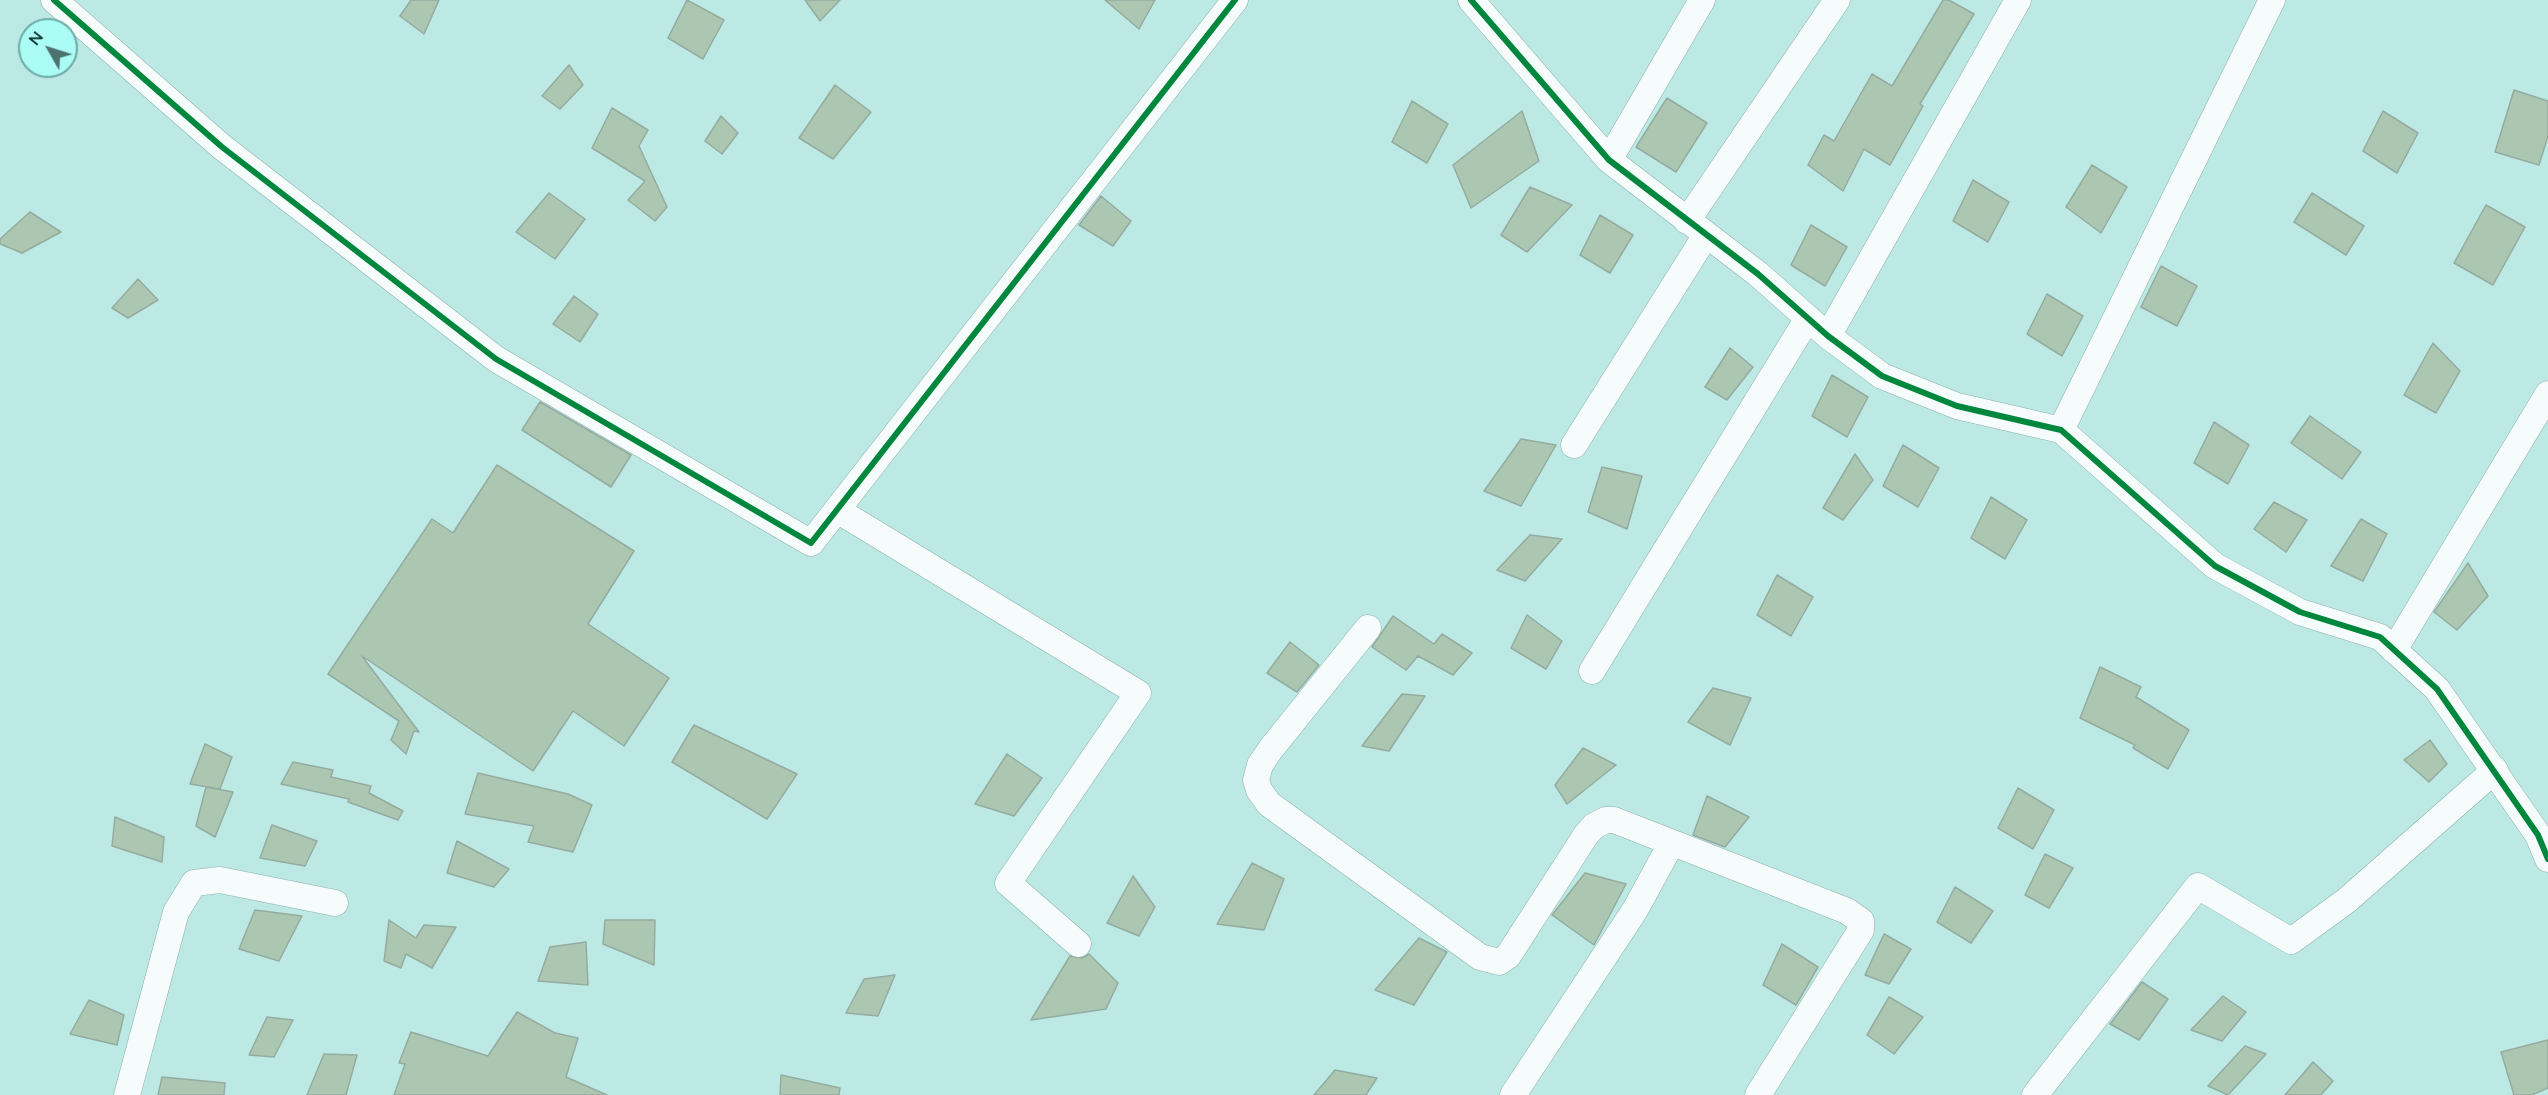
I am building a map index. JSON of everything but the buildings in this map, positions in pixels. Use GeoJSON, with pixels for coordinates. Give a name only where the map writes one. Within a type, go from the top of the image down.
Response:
{"type":"FeatureCollection","features":[{"type":"Feature","properties":{"kind":"street"},"geometry":{"type":"LineString","coordinates":[[54,0],[222,147],[496,359],[811,543],[1235,0]]}},
{"type":"Feature","properties":{"kind":"street"},"geometry":{"type":"LineString","coordinates":[[1471,0],[1609,160],[1697,228],[1828,336],[1882,376],[1958,406],[2061,430],[2214,566],[2300,612],[2380,637],[2437,689],[2495,770],[2543,828],[2548,859]]}},
{"type":"Feature","properties":{"kind":"street"},"geometry":{"type":"LineString","coordinates":[[1609,160],[1702,0]]}},
{"type":"Feature","properties":{"kind":"street"},"geometry":{"type":"LineString","coordinates":[[1574,445],[1697,228],[1837,0]]}},
{"type":"Feature","properties":{"kind":"street"},"geometry":{"type":"LineString","coordinates":[[1828,336],[2018,0]]}},
{"type":"Feature","properties":{"kind":"street"},"geometry":{"type":"LineString","coordinates":[[2061,430],[2272,0]]}},
{"type":"Feature","properties":{"kind":"street"},"geometry":{"type":"LineString","coordinates":[[1592,672],[1808,318]]}},
{"type":"Feature","properties":{"kind":"street"},"geometry":{"type":"LineString","coordinates":[[2394,650],[2548,394]]}},
{"type":"Feature","properties":{"kind":"street"},"geometry":{"type":"LineString","coordinates":[[837,510],[1138,693],[1008,883],[1078,944]]}},
{"type":"Feature","properties":{"kind":"street"},"geometry":{"type":"LineString","coordinates":[[1368,628],[1270,750],[1260,765],[1256,780],[1259,790],[1269,804],[1480,957],[1499,962],[1508,956],[1586,835],[1600,822],[1614,819],[1671,844],[1847,911],[1862,924],[1758,1095]]}},
{"type":"Feature","properties":{"kind":"street"},"geometry":{"type":"LineString","coordinates":[[2035,1095],[2198,886],[2291,941],[2346,901],[2495,770]]}},
{"type":"Feature","properties":{"kind":"street"},"geometry":{"type":"LineString","coordinates":[[1514,1095],[1635,910],[1671,844]]}},
{"type":"Feature","properties":{"kind":"street"},"geometry":{"type":"LineString","coordinates":[[127,1095],[176,912],[194,884],[219,879],[335,903]]}},
{"type":"Feature","properties":{"kind":"cycle path"},"geometry":{"type":"LineString","coordinates":[[54,0],[222,147],[496,359],[811,543],[1235,0]]}},
{"type":"Feature","properties":{"kind":"cycle path"},"geometry":{"type":"LineString","coordinates":[[1471,0],[1609,160],[1758,274],[1828,336],[1882,376],[1957,406],[2061,430],[2215,566],[2300,612],[2380,637],[2437,689],[2538,835],[2548,859]]}}]}
